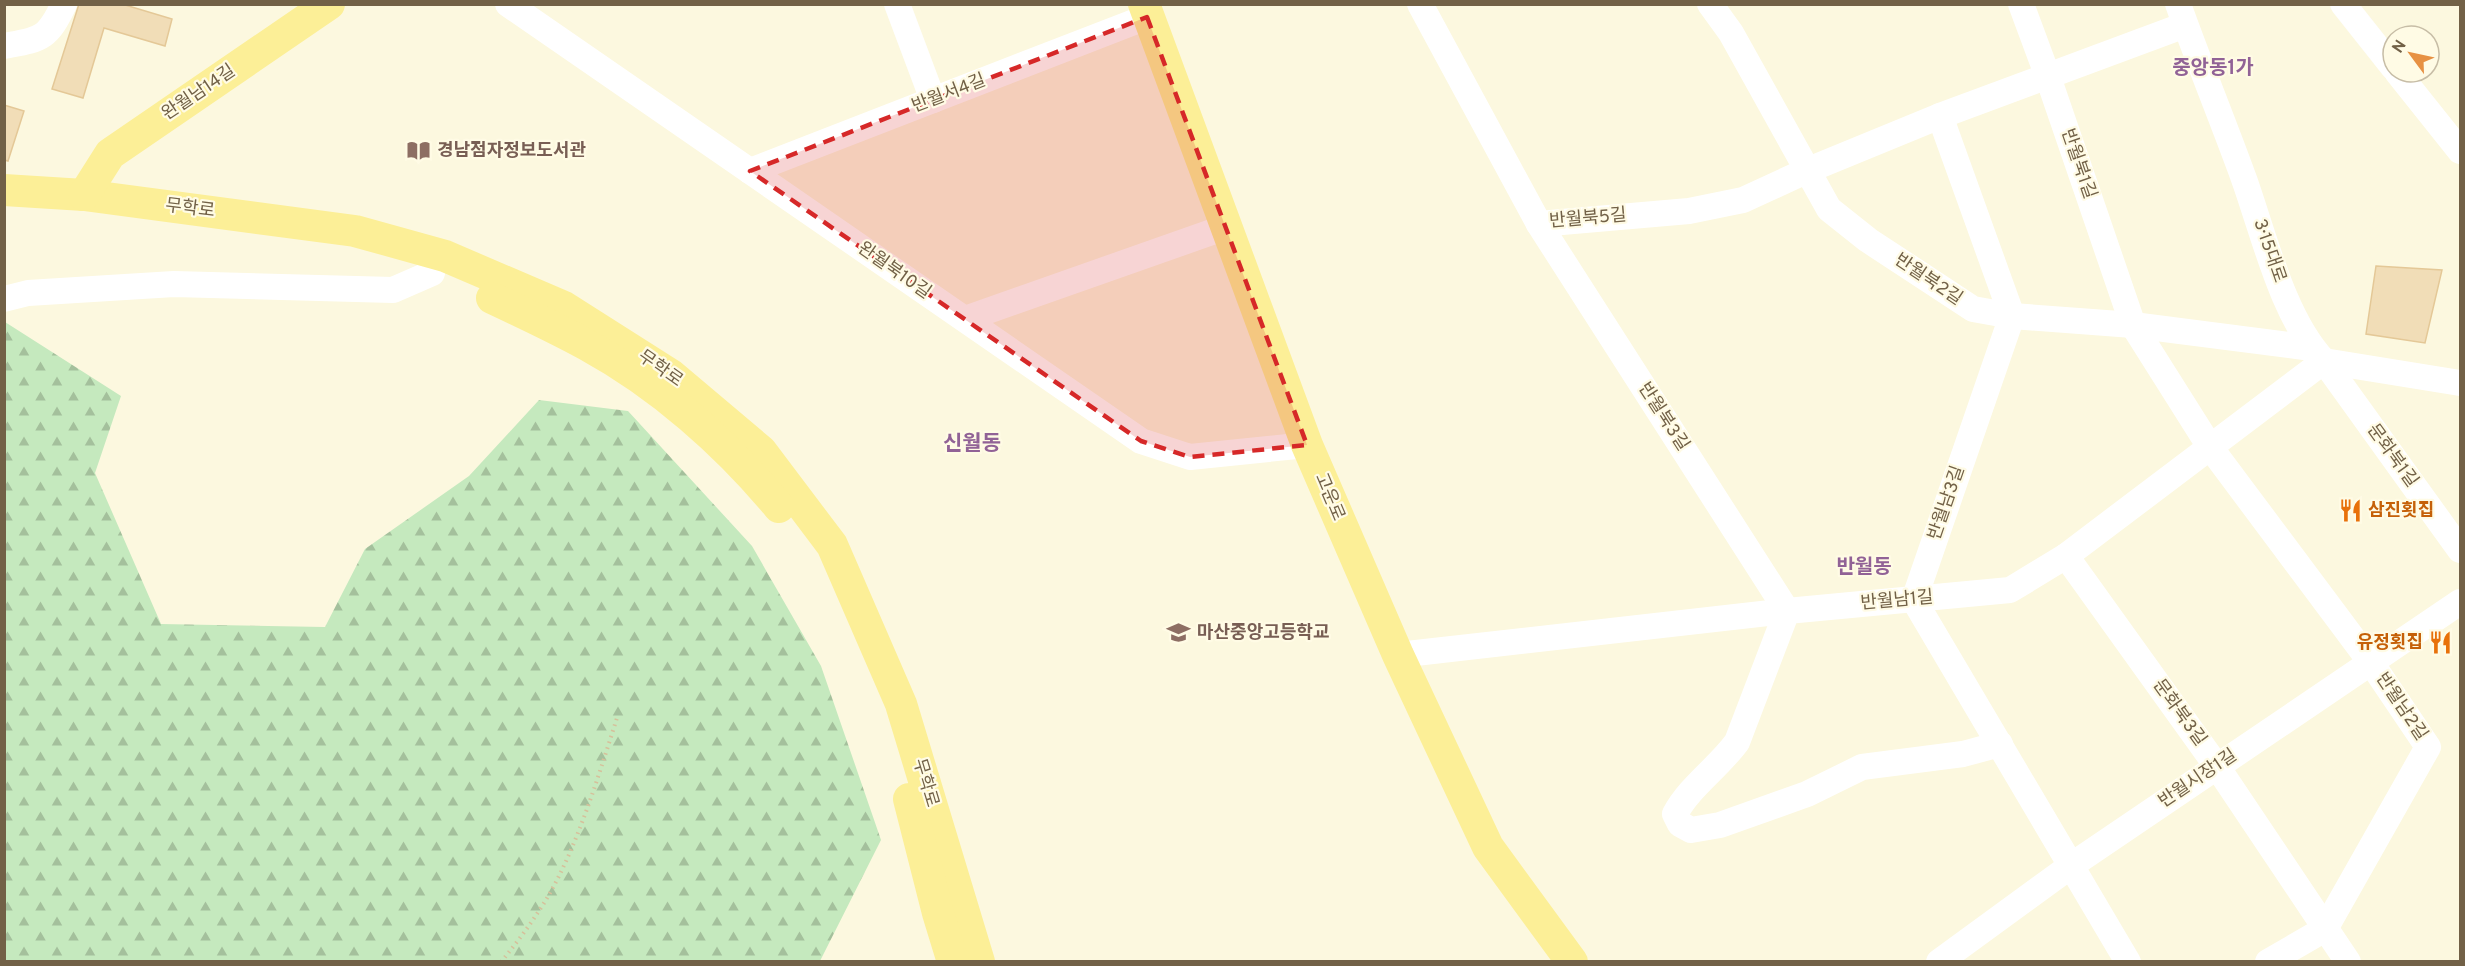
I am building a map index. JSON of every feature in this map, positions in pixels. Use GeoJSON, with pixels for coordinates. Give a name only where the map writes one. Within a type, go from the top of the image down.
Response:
{"type":"FeatureCollection","features":[{"type":"Feature","properties":{"kind":"main road","name":"완월남14길"},"geometry":{"type":"LineString","coordinates":[[84,195],[110,154],[329,4]]}},
{"type":"Feature","properties":{"kind":"main road","name":"고운로"},"geometry":{"type":"LineString","coordinates":[[1145,11],[1307,445],[1398,656],[1488,847],[1572,962]]}},
{"type":"Feature","properties":{"kind":"main road","name":"무학로"},"geometry":{"type":"LineString","coordinates":[[4,190],[84,195],[355,231],[445,256],[564,307],[671,375],[761,451],[832,545],[901,704],[979,962]]}},
{"type":"Feature","properties":{"kind":"main road","name":"무학로"},"geometry":{"type":"LineString","coordinates":[[4,208],[109,215],[191,227],[296,238],[390,258],[486,295],[589,346],[648,385],[692,419],[731,454],[787,517],[819,564],[846,616],[876,687],[900,763],[935,903],[953,962]]}},
{"type":"Feature","properties":{"kind":"street"},"geometry":{"type":"LineString","coordinates":[[4,46],[37,39],[44,35],[55,22],[64,4]]}},
{"type":"Feature","properties":{"kind":"street","name":"완월북10길"},"geometry":{"type":"LineString","coordinates":[[508,4],[1141,441],[1190,457],[1307,445]]}},
{"type":"Feature","properties":{"kind":"street"},"geometry":{"type":"LineString","coordinates":[[897,4],[933,100]]}},
{"type":"Feature","properties":{"kind":"street","name":"반월북5길"},"geometry":{"type":"LineString","coordinates":[[1420,4],[1539,224],[1689,211],[1743,200],[1806,171],[1940,116],[2048,77],[2182,15]]}},
{"type":"Feature","properties":{"kind":"street","name":"반월북2길"},"geometry":{"type":"LineString","coordinates":[[1710,4],[1731,33],[1829,209],[1868,240],[1973,309],[2012,316],[2133,325],[2318,355]]}},
{"type":"Feature","properties":{"kind":"street","name":"반월북1길"},"geometry":{"type":"LineString","coordinates":[[2020,4],[2048,77],[2133,325]]}},
{"type":"Feature","properties":{"kind":"street"},"geometry":{"type":"LineString","coordinates":[[2343,4],[2381,52]]}},
{"type":"Feature","properties":{"kind":"street","name":"반월서4길"},"geometry":{"type":"LineString","coordinates":[[750,171],[933,100],[1145,11]]}},
{"type":"Feature","properties":{"kind":"street","name":"3·15대로"},"geometry":{"type":"LineString","coordinates":[[2182,15],[2283,292],[2318,355]]}},
{"type":"Feature","properties":{"kind":"street"},"geometry":{"type":"LineString","coordinates":[[2407,84],[2460,151]]}},
{"type":"Feature","properties":{"kind":"street"},"geometry":{"type":"LineString","coordinates":[[1940,116],[2012,316]]}},
{"type":"Feature","properties":{"kind":"street","name":"반월북3길"},"geometry":{"type":"LineString","coordinates":[[1539,224],[1787,611]]}},
{"type":"Feature","properties":{"kind":"street"},"geometry":{"type":"LineString","coordinates":[[965,320],[1226,227]]}},
{"type":"Feature","properties":{"kind":"street"},"geometry":{"type":"LineString","coordinates":[[4,299],[28,293],[174,284],[393,290],[432,273]]}},
{"type":"Feature","properties":{"kind":"street","name":"반월남3길"},"geometry":{"type":"LineString","coordinates":[[1914,600],[2012,316]]}},
{"type":"Feature","properties":{"kind":"street","name":"반월남2길"},"geometry":{"type":"LineString","coordinates":[[2133,325],[2210,447],[2372,664],[2428,747],[2325,929]]}},
{"type":"Feature","properties":{"kind":"street"},"geometry":{"type":"LineString","coordinates":[[2318,355],[2460,383]]}},
{"type":"Feature","properties":{"kind":"street","name":"반월남1길"},"geometry":{"type":"LineString","coordinates":[[1398,656],[1787,611],[2010,590],[2066,556],[2210,447],[2318,355]]}},
{"type":"Feature","properties":{"kind":"street","name":"문화북1길"},"geometry":{"type":"LineString","coordinates":[[2318,355],[2460,550]]}},
{"type":"Feature","properties":{"kind":"street","name":"문화북3길"},"geometry":{"type":"LineString","coordinates":[[2066,556],[2216,765],[2348,962]]}},
{"type":"Feature","properties":{"kind":"street"},"geometry":{"type":"LineString","coordinates":[[1914,600],[2128,962]]}},
{"type":"Feature","properties":{"kind":"street","name":"반월시장1길"},"geometry":{"type":"LineString","coordinates":[[1939,962],[2072,865],[2216,765],[2372,664],[2460,602]]}},
{"type":"Feature","properties":{"kind":"street"},"geometry":{"type":"LineString","coordinates":[[1787,611],[1737,742],[1683,799],[1675,814],[1680,825],[1690,830],[1720,825],[1807,794],[1862,767],[1963,754],[2000,744]]}},
{"type":"Feature","properties":{"kind":"street"},"geometry":{"type":"LineString","coordinates":[[2268,962],[2325,929]]}},
{"type":"Feature","properties":{"kind":"path"},"geometry":{"type":"LineString","coordinates":[[501,962],[536,915],[558,877],[595,784],[617,718]]}},
{"type":"Feature","properties":{"kind":"highlighted area"},"geometry":{"type":"Polygon","coordinates":[[[1147,17],[1307,445],[1190,457],[1141,441],[750,171],[1147,17]]]}},
{"type":"Feature","properties":{"kind":"green space"},"geometry":{"type":"Polygon","coordinates":[[[5,322],[121,396],[95,473],[161,624],[325,627],[365,549],[469,476],[539,400],[628,411],[752,546],[821,666],[881,840],[820,961],[5,961],[5,322]]]}},
{"type":"Feature","properties":{"kind":"building"},"geometry":{"type":"Polygon","coordinates":[[[79,4],[122,4],[172,19],[165,46],[104,28],[83,98],[52,89],[79,4]]]}},
{"type":"Feature","properties":{"kind":"building"},"geometry":{"type":"Polygon","coordinates":[[[4,105],[24,111],[8,161],[4,160],[4,105]]]}},
{"type":"Feature","properties":{"kind":"building"},"geometry":{"type":"Polygon","coordinates":[[[2376,266],[2442,270],[2425,343],[2366,334],[2376,266]]]}},
{"type":"Feature","properties":{"kind":"place","name":"경남점자정보도서관"},"geometry":{"type":"Point","coordinates":[419,151]}},
{"type":"Feature","properties":{"kind":"place","name":"삼진횟집"},"geometry":{"type":"Point","coordinates":[2350,511]}},
{"type":"Feature","properties":{"kind":"place","name":"마산중앙고등학교"},"geometry":{"type":"Point","coordinates":[1179,633]}},
{"type":"Feature","properties":{"kind":"place","name":"유정횟집"},"geometry":{"type":"Point","coordinates":[2441,643]}},
{"type":"Feature","properties":{"kind":"district","name":"중앙동1가"},"geometry":{"type":"Point","coordinates":[2213,69]}},
{"type":"Feature","properties":{"kind":"district","name":"신월동"},"geometry":{"type":"Point","coordinates":[972,444]}},
{"type":"Feature","properties":{"kind":"district","name":"반월동"},"geometry":{"type":"Point","coordinates":[1864,568]}}]}
